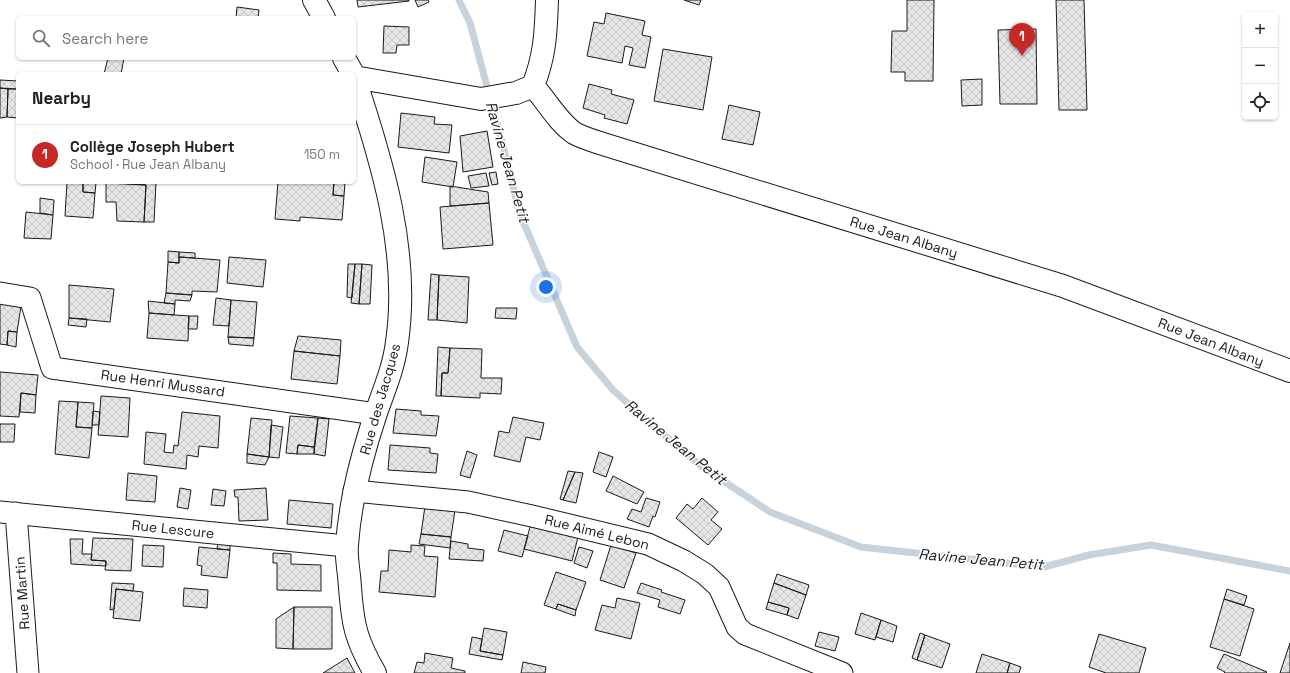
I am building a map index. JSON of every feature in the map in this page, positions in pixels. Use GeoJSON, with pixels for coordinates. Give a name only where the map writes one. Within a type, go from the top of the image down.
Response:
{"type":"FeatureCollection","features":[{"type":"Feature","properties":{"kind":"street"},"geometry":{"type":"LineString","coordinates":[[314,0],[323,16]]}},
{"type":"Feature","properties":{"kind":"street"},"geometry":{"type":"LineString","coordinates":[[356,77],[481,98],[524,89],[538,73],[546,40],[547,0]]}},
{"type":"Feature","properties":{"kind":"street"},"geometry":{"type":"LineString","coordinates":[[345,60],[352,72]]}},
{"type":"Feature","properties":{"kind":"street","name":"Rue des Jacques"},"geometry":{"type":"LineString","coordinates":[[356,83],[378,151],[398,243],[401,289],[397,342],[388,381],[376,414],[354,491],[346,546],[351,602],[357,634],[375,673]]}},
{"type":"Feature","properties":{"kind":"street","name":"Rue Jean Albany"},"geometry":{"type":"LineString","coordinates":[[524,89],[543,97],[559,119],[575,133],[604,144],[1063,286],[1290,371]]}},
{"type":"Feature","properties":{"kind":"street","name":"Rue Henri Mussard"},"geometry":{"type":"LineString","coordinates":[[0,293],[30,298],[52,368],[376,414]]}},
{"type":"Feature","properties":{"kind":"street","name":"Rue Aimé Lebon"},"geometry":{"type":"LineString","coordinates":[[354,491],[468,502],[648,544],[684,561],[705,574],[719,587],[737,627],[745,634],[842,673]]}},
{"type":"Feature","properties":{"kind":"street","name":"Rue Lescure"},"geometry":{"type":"LineString","coordinates":[[8,512],[346,546]]}},
{"type":"Feature","properties":{"kind":"street","name":"Rue Martin"},"geometry":{"type":"LineString","coordinates":[[8,512],[28,673]]}},
{"type":"Feature","properties":{"kind":"building"},"geometry":{"type":"Polygon","coordinates":[[[357,0],[409,0],[409,1],[358,7],[357,0]]]}},
{"type":"Feature","properties":{"kind":"building"},"geometry":{"type":"Polygon","coordinates":[[[415,0],[428,0],[429,2],[418,7],[415,0]]]}},
{"type":"Feature","properties":{"kind":"building"},"geometry":{"type":"Polygon","coordinates":[[[684,0],[701,0],[699,5],[684,0]]]}},
{"type":"Feature","properties":{"kind":"building"},"geometry":{"type":"Polygon","coordinates":[[[907,0],[934,0],[933,81],[905,81],[905,72],[891,72],[892,31],[907,31],[907,0]]]}},
{"type":"Feature","properties":{"kind":"building"},"geometry":{"type":"Polygon","coordinates":[[[1056,0],[1084,0],[1087,110],[1059,110],[1056,0]]]}},
{"type":"Feature","properties":{"kind":"building"},"geometry":{"type":"Polygon","coordinates":[[[237,7],[259,10],[258,16],[236,16],[237,7]]]}},
{"type":"Feature","properties":{"kind":"building"},"geometry":{"type":"Polygon","coordinates":[[[606,13],[645,21],[642,35],[651,37],[645,68],[629,65],[633,48],[625,46],[622,63],[587,56],[594,22],[604,24],[606,13]]]}},
{"type":"Feature","properties":{"kind":"building"},"geometry":{"type":"Polygon","coordinates":[[[384,26],[409,27],[409,45],[397,45],[396,53],[383,53],[384,26]]]}},
{"type":"Feature","properties":{"kind":"building"},"geometry":{"type":"Polygon","coordinates":[[[1036,29],[1037,104],[1000,104],[998,30],[1036,29]]]}},
{"type":"Feature","properties":{"kind":"building"},"geometry":{"type":"Polygon","coordinates":[[[663,49],[712,57],[703,110],[654,101],[663,49]]]}},
{"type":"Feature","properties":{"kind":"building"},"geometry":{"type":"Polygon","coordinates":[[[108,60],[124,60],[121,72],[104,72],[108,60]]]}},
{"type":"Feature","properties":{"kind":"building"},"geometry":{"type":"Polygon","coordinates":[[[982,79],[982,105],[962,106],[961,80],[982,79]]]}},
{"type":"Feature","properties":{"kind":"building"},"geometry":{"type":"Polygon","coordinates":[[[0,80],[16,81],[16,89],[0,88],[0,80]]]}},
{"type":"Feature","properties":{"kind":"building"},"geometry":{"type":"Polygon","coordinates":[[[589,84],[612,90],[611,94],[634,100],[627,124],[604,118],[605,115],[583,108],[589,84]]]}},
{"type":"Feature","properties":{"kind":"building"},"geometry":{"type":"Polygon","coordinates":[[[0,88],[8,89],[7,117],[0,118],[0,88]]]}},
{"type":"Feature","properties":{"kind":"building"},"geometry":{"type":"Polygon","coordinates":[[[8,89],[16,89],[16,118],[7,117],[8,89]]]}},
{"type":"Feature","properties":{"kind":"building"},"geometry":{"type":"Polygon","coordinates":[[[729,105],[760,112],[753,145],[722,139],[729,105]]]}},
{"type":"Feature","properties":{"kind":"building"},"geometry":{"type":"Polygon","coordinates":[[[401,113],[435,117],[434,124],[452,125],[449,153],[398,147],[401,113]]]}},
{"type":"Feature","properties":{"kind":"building"},"geometry":{"type":"Polygon","coordinates":[[[487,131],[493,167],[463,172],[460,136],[487,131]]]}},
{"type":"Feature","properties":{"kind":"building"},"geometry":{"type":"Polygon","coordinates":[[[425,157],[457,162],[453,187],[422,182],[425,157]]]}},
{"type":"Feature","properties":{"kind":"building"},"geometry":{"type":"Polygon","coordinates":[[[496,172],[498,184],[492,185],[489,173],[496,172]]]}},
{"type":"Feature","properties":{"kind":"building"},"geometry":{"type":"Polygon","coordinates":[[[486,173],[489,186],[471,188],[468,176],[486,173]]]}},
{"type":"Feature","properties":{"kind":"building"},"geometry":{"type":"Polygon","coordinates":[[[67,184],[83,184],[83,192],[95,193],[93,218],[65,216],[67,184]]]}},
{"type":"Feature","properties":{"kind":"building"},"geometry":{"type":"Polygon","coordinates":[[[83,184],[96,184],[95,193],[83,192],[83,184]]]}},
{"type":"Feature","properties":{"kind":"building"},"geometry":{"type":"Polygon","coordinates":[[[106,184],[146,185],[144,222],[117,221],[116,202],[106,202],[106,184]]]}},
{"type":"Feature","properties":{"kind":"building"},"geometry":{"type":"Polygon","coordinates":[[[133,184],[156,184],[154,222],[144,222],[146,185],[133,184]]]}},
{"type":"Feature","properties":{"kind":"building"},"geometry":{"type":"Polygon","coordinates":[[[278,184],[334,184],[333,195],[344,196],[342,220],[300,217],[300,221],[275,219],[278,184]]]}},
{"type":"Feature","properties":{"kind":"building"},"geometry":{"type":"Polygon","coordinates":[[[334,184],[345,184],[344,196],[333,195],[334,184]]]}},
{"type":"Feature","properties":{"kind":"building"},"geometry":{"type":"Polygon","coordinates":[[[450,186],[488,192],[489,203],[450,206],[450,186]]]}},
{"type":"Feature","properties":{"kind":"building"},"geometry":{"type":"Polygon","coordinates":[[[40,198],[54,200],[53,215],[40,213],[40,198]]]}},
{"type":"Feature","properties":{"kind":"building"},"geometry":{"type":"Polygon","coordinates":[[[489,203],[493,245],[443,249],[440,207],[489,203]]]}},
{"type":"Feature","properties":{"kind":"building"},"geometry":{"type":"Polygon","coordinates":[[[26,212],[53,215],[51,239],[24,238],[26,212]]]}},
{"type":"Feature","properties":{"kind":"building"},"geometry":{"type":"Polygon","coordinates":[[[168,251],[179,252],[179,263],[168,262],[168,251]]]}},
{"type":"Feature","properties":{"kind":"building"},"geometry":{"type":"Polygon","coordinates":[[[179,252],[195,253],[195,258],[179,257],[179,252]]]}},
{"type":"Feature","properties":{"kind":"building"},"geometry":{"type":"Polygon","coordinates":[[[179,257],[220,260],[217,292],[192,291],[192,295],[166,293],[168,262],[179,263],[179,257]]]}},
{"type":"Feature","properties":{"kind":"building"},"geometry":{"type":"Polygon","coordinates":[[[229,257],[266,260],[263,287],[227,283],[229,257]]]}},
{"type":"Feature","properties":{"kind":"building"},"geometry":{"type":"Polygon","coordinates":[[[348,264],[355,264],[352,298],[347,297],[348,264]]]}},
{"type":"Feature","properties":{"kind":"building"},"geometry":{"type":"Polygon","coordinates":[[[355,264],[362,264],[359,304],[351,303],[355,264]]]}},
{"type":"Feature","properties":{"kind":"building"},"geometry":{"type":"Polygon","coordinates":[[[362,264],[372,265],[370,304],[359,304],[362,264]]]}},
{"type":"Feature","properties":{"kind":"building"},"geometry":{"type":"Polygon","coordinates":[[[431,274],[439,275],[437,320],[428,320],[431,274]]]}},
{"type":"Feature","properties":{"kind":"building"},"geometry":{"type":"Polygon","coordinates":[[[439,275],[469,277],[467,323],[437,320],[439,275]]]}},
{"type":"Feature","properties":{"kind":"building"},"geometry":{"type":"Polygon","coordinates":[[[69,285],[114,289],[110,322],[69,318],[69,285]]]}},
{"type":"Feature","properties":{"kind":"building"},"geometry":{"type":"Polygon","coordinates":[[[166,293],[192,295],[190,301],[175,300],[175,304],[164,303],[166,293]]]}},
{"type":"Feature","properties":{"kind":"building"},"geometry":{"type":"Polygon","coordinates":[[[216,298],[231,300],[229,326],[213,325],[216,298]]]}},
{"type":"Feature","properties":{"kind":"building"},"geometry":{"type":"Polygon","coordinates":[[[231,300],[257,302],[254,338],[228,337],[231,300]]]}},
{"type":"Feature","properties":{"kind":"building"},"geometry":{"type":"Polygon","coordinates":[[[148,301],[175,304],[174,315],[149,313],[148,301]]]}},
{"type":"Feature","properties":{"kind":"building"},"geometry":{"type":"Polygon","coordinates":[[[0,303],[21,306],[17,332],[8,331],[7,345],[0,344],[0,303]]]}},
{"type":"Feature","properties":{"kind":"building"},"geometry":{"type":"Polygon","coordinates":[[[496,308],[517,308],[516,319],[495,318],[496,308]]]}},
{"type":"Feature","properties":{"kind":"building"},"geometry":{"type":"Polygon","coordinates":[[[149,313],[189,316],[188,341],[147,338],[149,313]]]}},
{"type":"Feature","properties":{"kind":"building"},"geometry":{"type":"Polygon","coordinates":[[[189,316],[198,316],[197,329],[188,329],[189,316]]]}},
{"type":"Feature","properties":{"kind":"building"},"geometry":{"type":"Polygon","coordinates":[[[69,318],[87,319],[86,327],[68,325],[69,318]]]}},
{"type":"Feature","properties":{"kind":"building"},"geometry":{"type":"Polygon","coordinates":[[[8,331],[17,332],[16,347],[7,345],[8,331]]]}},
{"type":"Feature","properties":{"kind":"building"},"geometry":{"type":"Polygon","coordinates":[[[298,336],[341,340],[340,356],[294,351],[298,336]]]}},
{"type":"Feature","properties":{"kind":"building"},"geometry":{"type":"Polygon","coordinates":[[[228,337],[254,338],[253,346],[229,344],[228,337]]]}},
{"type":"Feature","properties":{"kind":"building"},"geometry":{"type":"Polygon","coordinates":[[[438,347],[450,348],[448,373],[442,373],[441,396],[436,396],[438,347]]]}},
{"type":"Feature","properties":{"kind":"building"},"geometry":{"type":"Polygon","coordinates":[[[450,348],[482,349],[481,378],[502,378],[501,394],[480,393],[480,398],[441,396],[442,373],[448,373],[450,348]]]}},
{"type":"Feature","properties":{"kind":"building"},"geometry":{"type":"Polygon","coordinates":[[[294,351],[340,356],[337,384],[291,379],[294,351]]]}},
{"type":"Feature","properties":{"kind":"building"},"geometry":{"type":"Polygon","coordinates":[[[0,372],[38,375],[36,395],[21,393],[19,417],[0,416],[0,372]]]}},
{"type":"Feature","properties":{"kind":"building"},"geometry":{"type":"Polygon","coordinates":[[[21,393],[36,395],[35,413],[20,412],[21,393]]]}},
{"type":"Feature","properties":{"kind":"building"},"geometry":{"type":"Polygon","coordinates":[[[101,396],[130,398],[128,437],[98,435],[101,396]]]}},
{"type":"Feature","properties":{"kind":"building"},"geometry":{"type":"Polygon","coordinates":[[[59,401],[78,402],[76,427],[92,428],[89,458],[55,454],[59,401]]]}},
{"type":"Feature","properties":{"kind":"building"},"geometry":{"type":"Polygon","coordinates":[[[78,402],[94,403],[92,428],[76,427],[78,402]]]}},
{"type":"Feature","properties":{"kind":"building"},"geometry":{"type":"Polygon","coordinates":[[[396,409],[421,411],[421,415],[439,416],[436,436],[393,433],[396,409]]]}},
{"type":"Feature","properties":{"kind":"building"},"geometry":{"type":"Polygon","coordinates":[[[93,411],[100,412],[99,425],[92,425],[93,411]]]}},
{"type":"Feature","properties":{"kind":"building"},"geometry":{"type":"Polygon","coordinates":[[[182,412],[220,416],[218,448],[199,446],[198,457],[187,455],[186,469],[144,464],[146,432],[166,434],[164,452],[173,453],[174,445],[178,446],[182,412]]]}},
{"type":"Feature","properties":{"kind":"building"},"geometry":{"type":"Polygon","coordinates":[[[290,416],[318,418],[314,447],[298,445],[297,454],[286,453],[290,416]]]}},
{"type":"Feature","properties":{"kind":"building"},"geometry":{"type":"Polygon","coordinates":[[[513,417],[544,423],[540,440],[526,437],[520,462],[494,456],[499,431],[509,433],[513,417]]]}},
{"type":"Feature","properties":{"kind":"building"},"geometry":{"type":"Polygon","coordinates":[[[251,418],[272,420],[269,457],[247,454],[251,418]]]}},
{"type":"Feature","properties":{"kind":"building"},"geometry":{"type":"Polygon","coordinates":[[[318,418],[329,419],[325,456],[314,454],[318,418]]]}},
{"type":"Feature","properties":{"kind":"building"},"geometry":{"type":"Polygon","coordinates":[[[0,424],[15,424],[14,442],[0,442],[0,424]]]}},
{"type":"Feature","properties":{"kind":"building"},"geometry":{"type":"Polygon","coordinates":[[[271,425],[283,427],[279,458],[269,457],[271,425]]]}},
{"type":"Feature","properties":{"kind":"building"},"geometry":{"type":"Polygon","coordinates":[[[298,445],[314,447],[314,454],[297,454],[298,445]]]}},
{"type":"Feature","properties":{"kind":"building"},"geometry":{"type":"Polygon","coordinates":[[[390,445],[430,448],[430,453],[438,454],[436,473],[388,470],[390,445]]]}},
{"type":"Feature","properties":{"kind":"building"},"geometry":{"type":"Polygon","coordinates":[[[467,451],[477,455],[470,478],[460,475],[467,451]]]}},
{"type":"Feature","properties":{"kind":"building"},"geometry":{"type":"Polygon","coordinates":[[[599,452],[613,457],[606,477],[593,472],[599,452]]]}},
{"type":"Feature","properties":{"kind":"building"},"geometry":{"type":"Polygon","coordinates":[[[247,454],[269,457],[265,465],[247,463],[247,454]]]}},
{"type":"Feature","properties":{"kind":"building"},"geometry":{"type":"Polygon","coordinates":[[[568,471],[575,472],[563,500],[560,499],[568,471]]]}},
{"type":"Feature","properties":{"kind":"building"},"geometry":{"type":"Polygon","coordinates":[[[575,472],[583,473],[576,503],[563,500],[575,472]]]}},
{"type":"Feature","properties":{"kind":"building"},"geometry":{"type":"Polygon","coordinates":[[[128,473],[157,476],[155,502],[126,500],[128,473]]]}},
{"type":"Feature","properties":{"kind":"building"},"geometry":{"type":"Polygon","coordinates":[[[613,476],[644,492],[637,504],[606,491],[613,476]]]}},
{"type":"Feature","properties":{"kind":"building"},"geometry":{"type":"Polygon","coordinates":[[[180,488],[191,490],[188,509],[177,507],[180,488]]]}},
{"type":"Feature","properties":{"kind":"building"},"geometry":{"type":"Polygon","coordinates":[[[266,488],[268,520],[239,521],[238,497],[235,497],[234,490],[266,488]]]}},
{"type":"Feature","properties":{"kind":"building"},"geometry":{"type":"Polygon","coordinates":[[[213,489],[226,491],[224,506],[211,505],[213,489]]]}},
{"type":"Feature","properties":{"kind":"building"},"geometry":{"type":"Polygon","coordinates":[[[646,498],[660,502],[655,517],[653,516],[649,527],[627,519],[632,509],[641,512],[646,498]]]}},
{"type":"Feature","properties":{"kind":"building"},"geometry":{"type":"Polygon","coordinates":[[[702,498],[718,512],[711,520],[722,529],[708,545],[676,518],[687,504],[693,509],[702,498]]]}},
{"type":"Feature","properties":{"kind":"building"},"geometry":{"type":"Polygon","coordinates":[[[289,500],[333,504],[331,528],[287,524],[289,500]]]}},
{"type":"Feature","properties":{"kind":"building"},"geometry":{"type":"Polygon","coordinates":[[[425,506],[455,510],[451,537],[421,534],[425,506]]]}},
{"type":"Feature","properties":{"kind":"building"},"geometry":{"type":"Polygon","coordinates":[[[541,520],[579,533],[572,561],[524,549],[530,527],[541,520]]]}},
{"type":"Feature","properties":{"kind":"building"},"geometry":{"type":"Polygon","coordinates":[[[504,530],[528,536],[522,557],[498,551],[504,530]]]}},
{"type":"Feature","properties":{"kind":"building"},"geometry":{"type":"Polygon","coordinates":[[[421,534],[451,537],[450,548],[419,544],[421,534]]]}},
{"type":"Feature","properties":{"kind":"building"},"geometry":{"type":"Polygon","coordinates":[[[93,538],[133,539],[131,571],[105,570],[106,561],[91,560],[93,538]]]}},
{"type":"Feature","properties":{"kind":"building"},"geometry":{"type":"Polygon","coordinates":[[[70,539],[83,539],[82,554],[92,554],[91,560],[106,561],[106,566],[71,564],[70,539]]]}},
{"type":"Feature","properties":{"kind":"building"},"geometry":{"type":"Polygon","coordinates":[[[451,541],[468,544],[468,548],[484,550],[483,561],[449,559],[451,541]]]}},
{"type":"Feature","properties":{"kind":"building"},"geometry":{"type":"Polygon","coordinates":[[[218,542],[230,543],[230,550],[217,549],[218,542]]]}},
{"type":"Feature","properties":{"kind":"building"},"geometry":{"type":"Polygon","coordinates":[[[143,545],[164,546],[163,567],[142,566],[143,545]]]}},
{"type":"Feature","properties":{"kind":"building"},"geometry":{"type":"Polygon","coordinates":[[[411,545],[425,546],[424,556],[438,557],[435,597],[379,592],[381,571],[388,571],[389,550],[411,552],[411,545]]]}},
{"type":"Feature","properties":{"kind":"building"},"geometry":{"type":"Polygon","coordinates":[[[611,545],[636,553],[624,588],[600,580],[611,545]]]}},
{"type":"Feature","properties":{"kind":"building"},"geometry":{"type":"Polygon","coordinates":[[[199,547],[230,550],[227,578],[201,575],[202,566],[197,565],[199,547]]]}},
{"type":"Feature","properties":{"kind":"building"},"geometry":{"type":"Polygon","coordinates":[[[579,547],[593,551],[587,568],[574,563],[579,547]]]}},
{"type":"Feature","properties":{"kind":"building"},"geometry":{"type":"Polygon","coordinates":[[[273,553],[291,554],[291,564],[321,565],[321,591],[277,590],[277,563],[273,563],[273,553]]]}},
{"type":"Feature","properties":{"kind":"building"},"geometry":{"type":"Polygon","coordinates":[[[556,572],[586,582],[576,610],[558,604],[556,609],[544,605],[556,572]]]}},
{"type":"Feature","properties":{"kind":"building"},"geometry":{"type":"Polygon","coordinates":[[[777,574],[809,585],[806,595],[774,583],[777,574]]]}},
{"type":"Feature","properties":{"kind":"building"},"geometry":{"type":"Polygon","coordinates":[[[112,583],[134,584],[133,591],[116,589],[114,609],[110,610],[112,583]]]}},
{"type":"Feature","properties":{"kind":"building"},"geometry":{"type":"Polygon","coordinates":[[[641,583],[685,600],[680,614],[658,607],[660,600],[637,593],[641,583]]]}},
{"type":"Feature","properties":{"kind":"building"},"geometry":{"type":"Polygon","coordinates":[[[774,583],[806,595],[798,619],[787,615],[789,608],[768,602],[774,583]]]}},
{"type":"Feature","properties":{"kind":"building"},"geometry":{"type":"Polygon","coordinates":[[[184,588],[208,590],[207,608],[183,606],[184,588]]]}},
{"type":"Feature","properties":{"kind":"building"},"geometry":{"type":"Polygon","coordinates":[[[116,589],[143,592],[140,621],[113,618],[116,589]]]}},
{"type":"Feature","properties":{"kind":"building"},"geometry":{"type":"Polygon","coordinates":[[[1227,589],[1247,596],[1244,605],[1224,599],[1227,589]]]}},
{"type":"Feature","properties":{"kind":"building"},"geometry":{"type":"Polygon","coordinates":[[[617,598],[640,603],[631,639],[595,630],[602,605],[615,608],[617,598]]]}},
{"type":"Feature","properties":{"kind":"building"},"geometry":{"type":"Polygon","coordinates":[[[1224,599],[1254,609],[1240,656],[1210,647],[1224,599]]]}},
{"type":"Feature","properties":{"kind":"building"},"geometry":{"type":"Polygon","coordinates":[[[768,602],[789,608],[787,615],[766,609],[768,602]]]}},
{"type":"Feature","properties":{"kind":"building"},"geometry":{"type":"Polygon","coordinates":[[[558,604],[576,610],[575,616],[556,609],[558,604]]]}},
{"type":"Feature","properties":{"kind":"building"},"geometry":{"type":"Polygon","coordinates":[[[294,607],[293,649],[276,648],[276,619],[294,607]]]}},
{"type":"Feature","properties":{"kind":"building"},"geometry":{"type":"Polygon","coordinates":[[[294,607],[332,607],[332,649],[293,649],[294,607]]]}},
{"type":"Feature","properties":{"kind":"building"},"geometry":{"type":"Polygon","coordinates":[[[861,613],[881,620],[875,640],[855,634],[861,613]]]}},
{"type":"Feature","properties":{"kind":"building"},"geometry":{"type":"Polygon","coordinates":[[[881,620],[897,626],[893,642],[876,637],[881,620]]]}},
{"type":"Feature","properties":{"kind":"building"},"geometry":{"type":"Polygon","coordinates":[[[484,628],[507,632],[503,655],[480,651],[484,628]]]}},
{"type":"Feature","properties":{"kind":"building"},"geometry":{"type":"Polygon","coordinates":[[[819,632],[839,637],[835,651],[815,646],[819,632]]]}},
{"type":"Feature","properties":{"kind":"building"},"geometry":{"type":"Polygon","coordinates":[[[920,633],[925,635],[917,660],[912,658],[920,633]]]}},
{"type":"Feature","properties":{"kind":"building"},"geometry":{"type":"Polygon","coordinates":[[[1099,634],[1146,648],[1139,673],[1106,673],[1089,667],[1099,634]]]}},
{"type":"Feature","properties":{"kind":"building"},"geometry":{"type":"Polygon","coordinates":[[[925,635],[950,644],[942,668],[917,660],[925,635]]]}},
{"type":"Feature","properties":{"kind":"building"},"geometry":{"type":"Polygon","coordinates":[[[472,637],[482,639],[480,651],[503,655],[502,660],[469,654],[472,637]]]}},
{"type":"Feature","properties":{"kind":"building"},"geometry":{"type":"Polygon","coordinates":[[[1290,643],[1290,673],[1280,673],[1290,643]]]}},
{"type":"Feature","properties":{"kind":"building"},"geometry":{"type":"Polygon","coordinates":[[[425,653],[453,658],[451,668],[465,671],[465,673],[414,673],[417,662],[424,663],[425,653]]]}},
{"type":"Feature","properties":{"kind":"building"},"geometry":{"type":"Polygon","coordinates":[[[982,654],[1010,663],[1007,673],[976,673],[982,654]]]}},
{"type":"Feature","properties":{"kind":"building"},"geometry":{"type":"Polygon","coordinates":[[[1224,654],[1267,672],[1224,673],[1225,672],[1217,668],[1224,654]]]}},
{"type":"Feature","properties":{"kind":"building"},"geometry":{"type":"Polygon","coordinates":[[[347,658],[355,673],[323,673],[347,658]]]}},
{"type":"Feature","properties":{"kind":"building"},"geometry":{"type":"Polygon","coordinates":[[[523,662],[546,667],[545,673],[521,673],[523,662]]]}},
{"type":"Feature","properties":{"kind":"building"},"geometry":{"type":"Polygon","coordinates":[[[1010,663],[1021,667],[1019,673],[1007,673],[1010,663]]]}},
{"type":"Feature","properties":{"kind":"waterway","name":"Ravine Jean Petit"},"geometry":{"type":"LineString","coordinates":[[459,0],[470,23],[519,212],[577,347],[613,390],[701,466],[770,512],[861,547],[1044,567],[1089,555],[1151,545],[1290,571]]}},
{"type":"Feature","properties":{"kind":"place","name":"Collège Joseph Hubert"},"geometry":{"type":"Point","coordinates":[1022,56]}}]}
